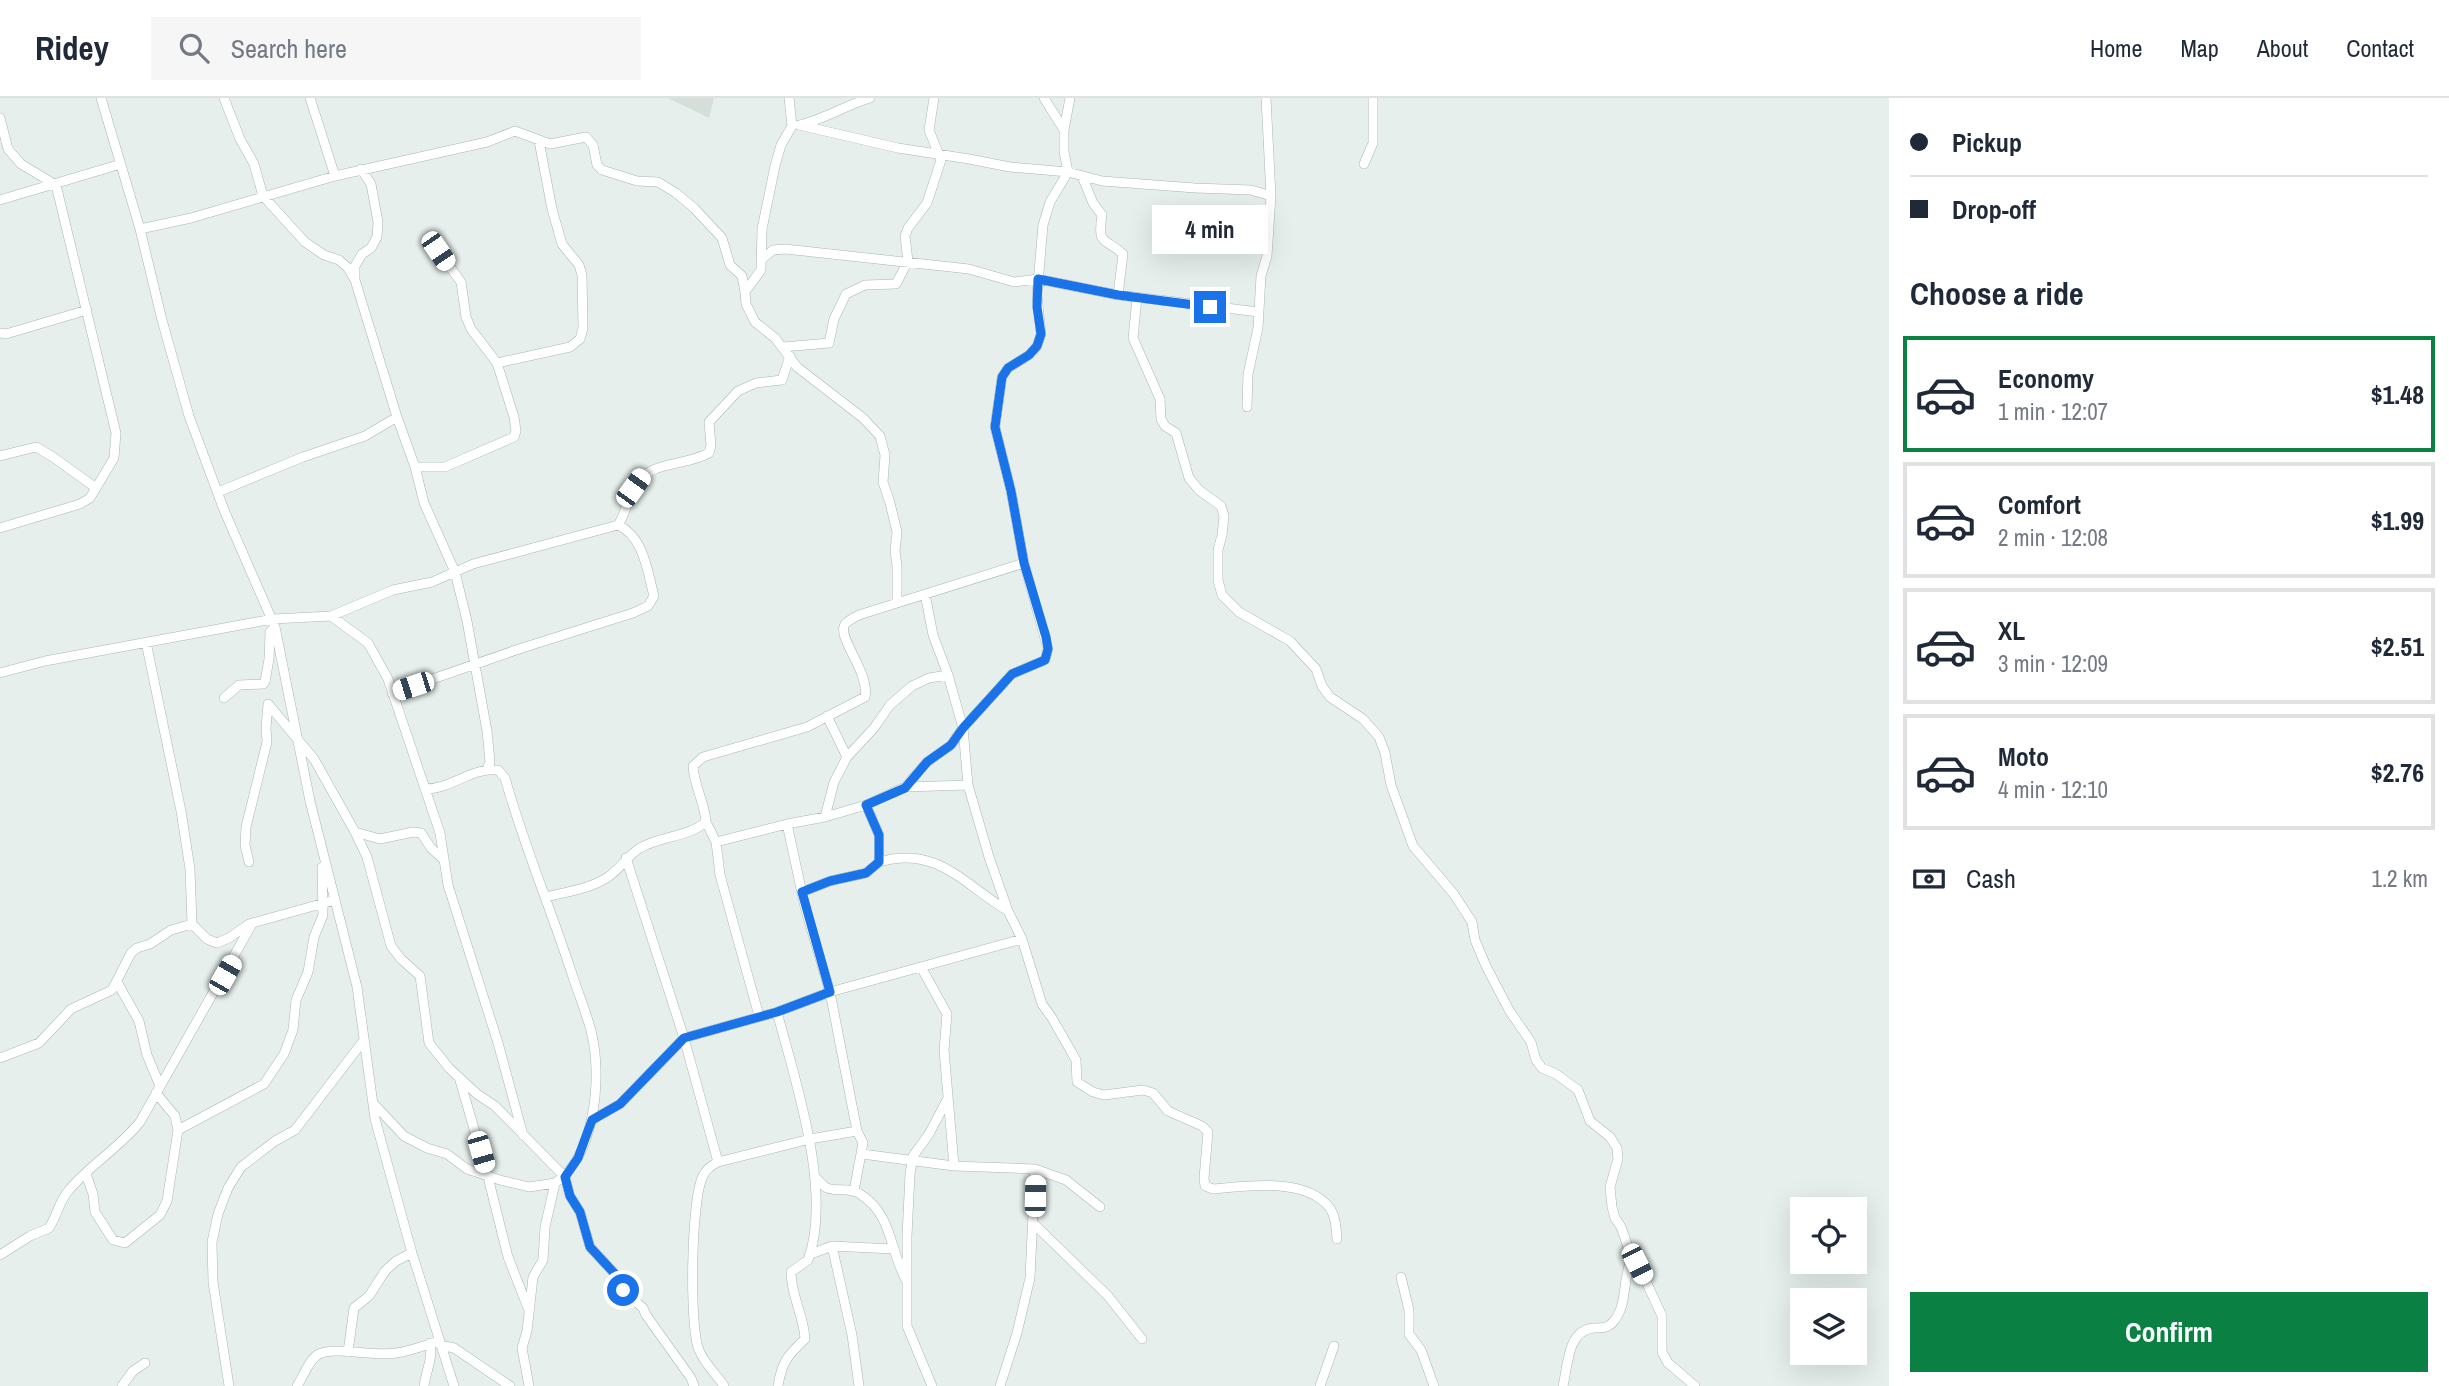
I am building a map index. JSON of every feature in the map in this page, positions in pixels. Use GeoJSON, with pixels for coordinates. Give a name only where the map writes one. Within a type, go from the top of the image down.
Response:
{"type":"FeatureCollection","features":[{"type":"Feature","properties":{"kind":"street"},"geometry":{"type":"LineString","coordinates":[[101,98],[140,229],[189,416],[235,536],[274,623],[310,801],[357,987],[375,1119],[437,1343],[454,1386]]}},
{"type":"Feature","properties":{"kind":"street"},"geometry":{"type":"LineString","coordinates":[[224,98],[240,139],[254,164],[263,196],[305,242],[324,256],[339,260],[355,280],[424,503],[455,572],[487,731],[490,762],[487,769]]}},
{"type":"Feature","properties":{"kind":"street"},"geometry":{"type":"LineString","coordinates":[[310,98],[335,176]]}},
{"type":"Feature","properties":{"kind":"street"},"geometry":{"type":"LineString","coordinates":[[789,98],[795,125]]}},
{"type":"Feature","properties":{"kind":"street"},"geometry":{"type":"LineString","coordinates":[[745,292],[761,270],[762,229],[781,145],[795,125],[827,117],[870,98]]}},
{"type":"Feature","properties":{"kind":"street"},"geometry":{"type":"LineString","coordinates":[[783,347],[829,343],[834,319],[846,293],[865,285],[896,284],[908,261],[905,236],[927,203],[942,160],[929,130],[934,98]]}},
{"type":"Feature","properties":{"kind":"street"},"geometry":{"type":"LineString","coordinates":[[1044,98],[1064,130]]}},
{"type":"Feature","properties":{"kind":"street"},"geometry":{"type":"LineString","coordinates":[[905,788],[927,762],[951,745],[1012,674],[1045,660],[1048,649],[1024,563],[1011,491],[995,427],[1002,377],[1008,368],[1029,355],[1037,346],[1041,334],[1037,307],[1043,225],[1050,202],[1068,172],[1063,152],[1070,98]]}},
{"type":"Feature","properties":{"kind":"street"},"geometry":{"type":"LineString","coordinates":[[1247,407],[1248,374],[1258,328],[1261,276],[1270,230],[1266,98]]}},
{"type":"Feature","properties":{"kind":"street"},"geometry":{"type":"LineString","coordinates":[[1364,164],[1373,143],[1373,98]]}},
{"type":"Feature","properties":{"kind":"street"},"geometry":{"type":"LineString","coordinates":[[0,118],[8,149],[21,164],[56,185],[116,432],[114,458],[90,498],[80,504],[0,528]]}},
{"type":"Feature","properties":{"kind":"street"},"geometry":{"type":"LineString","coordinates":[[795,125],[898,148],[1010,167],[1068,172],[1102,181],[1251,190],[1271,196]]}},
{"type":"Feature","properties":{"kind":"street"},"geometry":{"type":"LineString","coordinates":[[140,229],[191,218],[361,169],[499,139],[515,131],[550,144],[586,137],[593,145],[597,165],[602,170],[637,181],[658,182],[676,192],[722,238],[730,265],[742,276],[746,304],[755,322],[783,347],[797,367],[863,418],[880,436],[885,455],[883,482],[897,532],[897,603]]}},
{"type":"Feature","properties":{"kind":"street"},"geometry":{"type":"LineString","coordinates":[[497,363],[570,347],[580,339],[583,328],[582,275],[579,265],[562,244],[552,209],[539,141]]}},
{"type":"Feature","properties":{"kind":"street"},"geometry":{"type":"LineString","coordinates":[[0,200],[121,164]]}},
{"type":"Feature","properties":{"kind":"street"},"geometry":{"type":"LineString","coordinates":[[355,280],[355,266],[377,237],[378,222],[371,184],[361,169]]}},
{"type":"Feature","properties":{"kind":"street"},"geometry":{"type":"LineString","coordinates":[[1082,176],[1093,203],[1102,215],[1101,238],[1123,254],[1118,295]]}},
{"type":"Feature","properties":{"kind":"street"},"geometry":{"type":"LineString","coordinates":[[762,259],[773,250],[785,249],[908,261],[969,269],[1014,282],[1038,279],[1137,298],[1259,312]]}},
{"type":"Feature","properties":{"kind":"street"},"geometry":{"type":"LineString","coordinates":[[415,467],[445,467],[514,437],[516,431],[497,363],[471,329],[466,317],[461,282],[438,251]]}},
{"type":"Feature","properties":{"kind":"street"},"geometry":{"type":"LineString","coordinates":[[1137,298],[1133,338],[1160,398],[1161,419],[1165,426],[1176,433],[1189,478],[1199,490],[1221,506],[1224,516],[1218,550],[1218,580],[1222,595],[1239,612],[1290,641],[1315,669],[1330,697],[1363,719],[1379,737],[1391,785],[1413,846],[1453,893],[1472,922],[1475,940],[1486,966],[1509,1010],[1531,1042],[1536,1060],[1542,1068],[1556,1074],[1578,1090],[1590,1121],[1610,1137],[1617,1148],[1618,1159],[1610,1186],[1615,1218],[1662,1316],[1662,1352],[1668,1363],[1695,1386]]}},
{"type":"Feature","properties":{"kind":"street"},"geometry":{"type":"LineString","coordinates":[[0,333],[6,334],[87,310]]}},
{"type":"Feature","properties":{"kind":"street"},"geometry":{"type":"LineString","coordinates":[[0,673],[45,661],[146,642],[331,615],[393,590],[432,582],[473,565],[618,525],[626,514],[633,488],[641,476],[651,469],[691,462],[709,453],[709,422],[738,391],[756,383],[782,380],[790,356]]}},
{"type":"Feature","properties":{"kind":"street"},"geometry":{"type":"LineString","coordinates":[[218,492],[303,457],[365,436],[397,417]]}},
{"type":"Feature","properties":{"kind":"street"},"geometry":{"type":"LineString","coordinates":[[0,456],[36,447],[96,488]]}},
{"type":"Feature","properties":{"kind":"street"},"geometry":{"type":"LineString","coordinates":[[393,692],[648,606],[654,596],[641,548],[631,531],[618,525]]}},
{"type":"Feature","properties":{"kind":"street"},"geometry":{"type":"LineString","coordinates":[[760,1016],[720,875],[716,842],[706,822],[693,766],[697,760],[730,748],[807,727],[865,697],[861,668],[846,643],[843,632],[845,625],[859,614],[1024,563]]}},
{"type":"Feature","properties":{"kind":"street"},"geometry":{"type":"LineString","coordinates":[[925,594],[933,635],[963,728],[968,785],[1008,911],[1021,939],[1042,1004],[1076,1060],[1077,1082],[1104,1095],[1143,1090],[1153,1093],[1168,1111],[1202,1126],[1208,1132],[1203,1178],[1205,1186],[1213,1189],[1268,1184],[1312,1195],[1328,1206],[1333,1214],[1337,1239]]}},
{"type":"Feature","properties":{"kind":"street"},"geometry":{"type":"LineString","coordinates":[[331,615],[368,643],[393,692],[440,833],[448,885],[499,1043],[523,1136]]}},
{"type":"Feature","properties":{"kind":"street"},"geometry":{"type":"LineString","coordinates":[[224,698],[239,685],[265,682],[270,632],[274,623]]}},
{"type":"Feature","properties":{"kind":"street"},"geometry":{"type":"LineString","coordinates":[[146,642],[181,811],[190,869],[192,924],[207,939],[217,943],[249,924],[335,900]]}},
{"type":"Feature","properties":{"kind":"street"},"geometry":{"type":"LineString","coordinates":[[825,817],[834,782],[847,757],[874,729],[890,705],[912,686],[929,678],[948,675]]}},
{"type":"Feature","properties":{"kind":"street"},"geometry":{"type":"LineString","coordinates":[[249,862],[245,835],[267,742],[268,704],[314,759],[355,832],[367,858],[391,946],[419,976],[429,1043],[449,1068],[477,1094],[495,1106],[565,1177],[570,1196],[580,1212],[590,1247],[615,1274],[623,1290],[643,1308],[694,1386]]}},
{"type":"Feature","properties":{"kind":"street"},"geometry":{"type":"LineString","coordinates":[[827,716],[847,757]]}},
{"type":"Feature","properties":{"kind":"street"},"geometry":{"type":"LineString","coordinates":[[373,1103],[404,1136],[427,1148],[447,1154],[467,1168],[488,1177],[529,1186],[555,1183],[565,1177],[578,1158],[592,1120],[596,1084],[592,1037],[505,778],[498,770],[487,769],[439,789],[425,789]]}},
{"type":"Feature","properties":{"kind":"street"},"geometry":{"type":"LineString","coordinates":[[716,842],[825,817],[866,805],[905,788],[968,785]]}},
{"type":"Feature","properties":{"kind":"street"},"geometry":{"type":"LineString","coordinates":[[866,805],[879,835],[879,862]]}},
{"type":"Feature","properties":{"kind":"street"},"geometry":{"type":"LineString","coordinates":[[545,897],[586,887],[609,877],[626,858],[657,840],[700,827],[706,822]]}},
{"type":"Feature","properties":{"kind":"street"},"geometry":{"type":"LineString","coordinates":[[787,824],[802,892],[830,992],[857,1131],[863,1143],[854,1191]]}},
{"type":"Feature","properties":{"kind":"street"},"geometry":{"type":"LineString","coordinates":[[355,832],[380,839],[413,832],[421,833],[431,848],[444,860]]}},
{"type":"Feature","properties":{"kind":"street"},"geometry":{"type":"LineString","coordinates":[[178,1130],[264,1084],[284,1054],[293,1030],[296,1000],[308,972],[314,937],[323,915],[322,849]]}},
{"type":"Feature","properties":{"kind":"street"},"geometry":{"type":"LineString","coordinates":[[802,892],[830,881],[866,873],[879,862],[898,856],[918,858],[954,872],[1008,911]]}},
{"type":"Feature","properties":{"kind":"street"},"geometry":{"type":"LineString","coordinates":[[626,858],[684,1038],[718,1162]]}},
{"type":"Feature","properties":{"kind":"street"},"geometry":{"type":"LineString","coordinates":[[0,1058],[39,1043],[71,1009],[112,990],[131,953],[137,948],[150,944],[171,930],[192,924]]}},
{"type":"Feature","properties":{"kind":"street"},"geometry":{"type":"LineString","coordinates":[[0,1255],[21,1241],[49,1228],[64,1196],[130,1134],[253,924]]}},
{"type":"Feature","properties":{"kind":"street"},"geometry":{"type":"LineString","coordinates":[[592,1120],[620,1104],[684,1038],[777,1012],[830,992],[1021,939]]}},
{"type":"Feature","properties":{"kind":"street"},"geometry":{"type":"LineString","coordinates":[[921,967],[947,1014],[944,1050],[954,1166]]}},
{"type":"Feature","properties":{"kind":"street"},"geometry":{"type":"LineString","coordinates":[[86,1174],[93,1194],[95,1212],[113,1240],[124,1243],[160,1216],[164,1209],[178,1130],[175,1116],[158,1089],[139,1021],[117,982]]}},
{"type":"Feature","properties":{"kind":"street"},"geometry":{"type":"LineString","coordinates":[[777,1012],[810,1139],[815,1177],[815,1228],[811,1254],[791,1272],[793,1293],[805,1339],[792,1348],[780,1370],[778,1386]]}},
{"type":"Feature","properties":{"kind":"street"},"geometry":{"type":"LineString","coordinates":[[229,1386],[213,1282],[212,1242],[218,1214],[241,1167],[275,1141],[295,1130],[364,1040]]}},
{"type":"Feature","properties":{"kind":"street"},"geometry":{"type":"LineString","coordinates":[[459,1077],[508,1257],[529,1310]]}},
{"type":"Feature","properties":{"kind":"street"},"geometry":{"type":"LineString","coordinates":[[932,1386],[907,1326],[907,1223],[913,1156],[929,1134],[948,1098]]}},
{"type":"Feature","properties":{"kind":"street"},"geometry":{"type":"LineString","coordinates":[[724,1386],[699,1350],[694,1309],[694,1240],[702,1177],[711,1165],[718,1162],[810,1139],[857,1131]]}},
{"type":"Feature","properties":{"kind":"street"},"geometry":{"type":"LineString","coordinates":[[862,1154],[954,1166],[1035,1169],[1066,1180],[1100,1207]]}},
{"type":"Feature","properties":{"kind":"street"},"geometry":{"type":"LineString","coordinates":[[1000,1386],[1017,1333],[1030,1278],[1035,1169]]}},
{"type":"Feature","properties":{"kind":"street"},"geometry":{"type":"LineString","coordinates":[[815,1177],[829,1188],[854,1191],[878,1208],[889,1228],[896,1262],[907,1282]]}},
{"type":"Feature","properties":{"kind":"street"},"geometry":{"type":"LineString","coordinates":[[529,1386],[529,1374],[522,1353],[533,1277],[543,1260],[545,1227],[555,1183]]}},
{"type":"Feature","properties":{"kind":"street"},"geometry":{"type":"LineString","coordinates":[[1034,1224],[1108,1296],[1142,1339]]}},
{"type":"Feature","properties":{"kind":"street"},"geometry":{"type":"LineString","coordinates":[[811,1254],[832,1246],[893,1249]]}},
{"type":"Feature","properties":{"kind":"street"},"geometry":{"type":"LineString","coordinates":[[832,1246],[852,1335],[859,1386]]}},
{"type":"Feature","properties":{"kind":"street"},"geometry":{"type":"LineString","coordinates":[[348,1352],[354,1308],[369,1296],[385,1271],[396,1261],[412,1253]]}},
{"type":"Feature","properties":{"kind":"street"},"geometry":{"type":"LineString","coordinates":[[1563,1386],[1571,1344],[1590,1328],[1604,1328],[1613,1324],[1622,1309],[1626,1270],[1632,1258]]}},
{"type":"Feature","properties":{"kind":"street"},"geometry":{"type":"LineString","coordinates":[[1401,1277],[1409,1310],[1409,1334],[1421,1350],[1434,1386]]}},
{"type":"Feature","properties":{"kind":"street"},"geometry":{"type":"LineString","coordinates":[[424,1386],[425,1373],[437,1343]]}},
{"type":"Feature","properties":{"kind":"street"},"geometry":{"type":"LineString","coordinates":[[297,1386],[311,1360],[321,1352],[370,1355],[397,1353],[437,1343],[454,1348],[510,1386]]}},
{"type":"Feature","properties":{"kind":"street"},"geometry":{"type":"LineString","coordinates":[[1321,1386],[1334,1346]]}},
{"type":"Feature","properties":{"kind":"street"},"geometry":{"type":"LineString","coordinates":[[122,1386],[132,1371],[145,1363]]}},
{"type":"Feature","properties":{"kind":"shaded area"},"geometry":{"type":"Polygon","coordinates":[[[668,98],[714,98],[709,118],[668,98]]]}},
{"type":"Feature","properties":{"kind":"route"},"geometry":{"type":"LineString","coordinates":[[623,1290],[615,1274],[590,1247],[580,1212],[570,1196],[565,1177],[578,1158],[592,1120],[620,1104],[684,1038],[777,1012],[830,992],[802,892],[830,881],[866,873],[879,862],[879,835],[866,805],[905,788],[927,762],[951,745],[1012,674],[1045,660],[1048,649],[1046,637],[1024,563],[1011,491],[995,427],[1002,377],[1008,368],[1029,355],[1037,346],[1041,334],[1037,307],[1038,279],[1075,288],[1210,307]]}}]}
